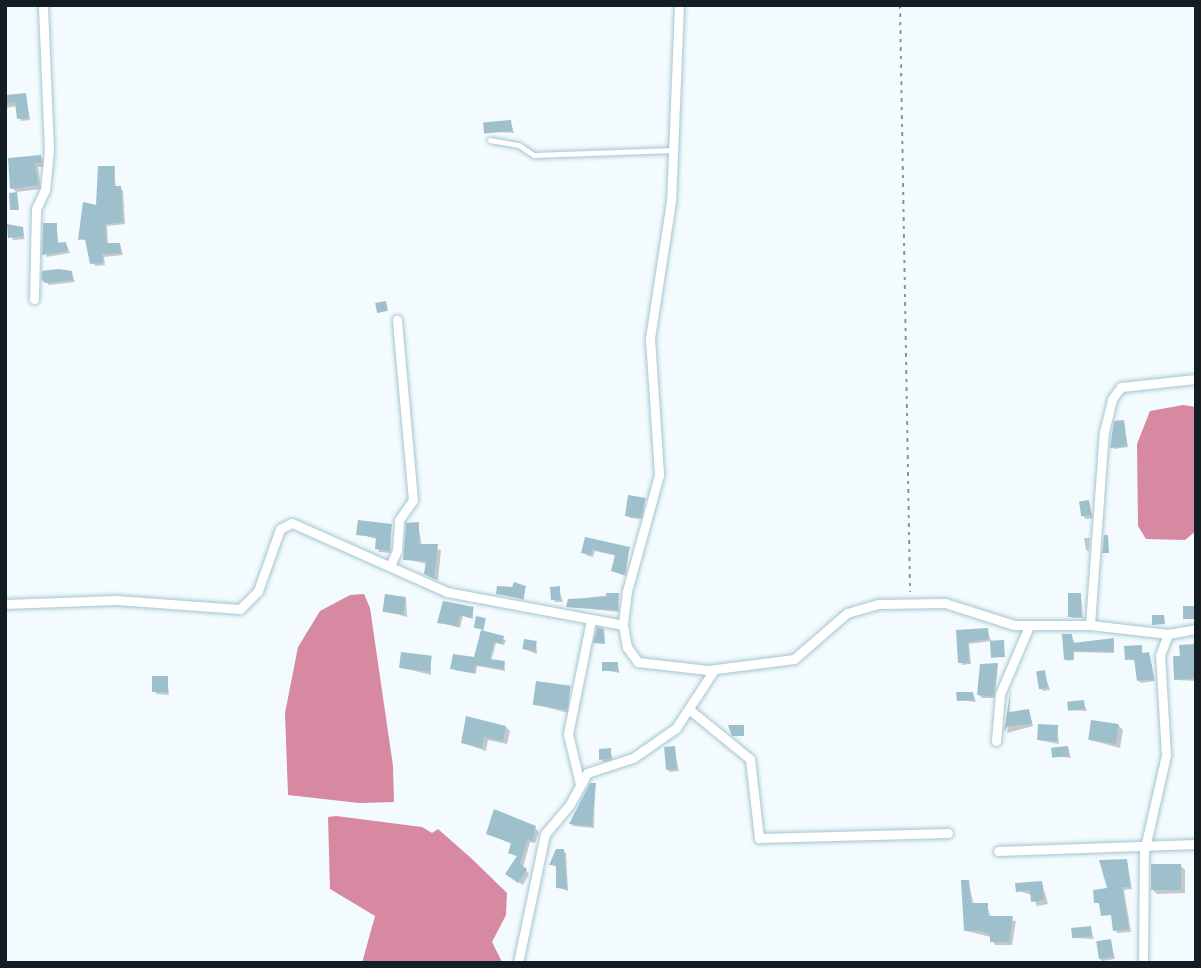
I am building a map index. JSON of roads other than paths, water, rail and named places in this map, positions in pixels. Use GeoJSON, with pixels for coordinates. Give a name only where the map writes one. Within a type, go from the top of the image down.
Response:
{"type":"FeatureCollection","features":[{"type":"Feature","properties":{"kind":"street"},"geometry":{"type":"LineString","coordinates":[[34,299],[36,209],[45,190],[49,150],[43,5]]}},
{"type":"Feature","properties":{"kind":"street"},"geometry":{"type":"LineString","coordinates":[[679,5],[674,150],[667,241],[650,338],[659,475],[627,591],[623,625],[634,660],[708,670],[794,659],[854,610],[910,604],[960,605],[1029,626],[1090,625],[1168,634],[1196,629]]}},
{"type":"Feature","properties":{"kind":"street"},"geometry":{"type":"LineString","coordinates":[[390,566],[397,550],[399,520],[413,500],[397,320]]}},
{"type":"Feature","properties":{"kind":"street"},"geometry":{"type":"LineString","coordinates":[[1090,625],[1104,432],[1112,399],[1122,387],[1196,380]]}},
{"type":"Feature","properties":{"kind":"street"},"geometry":{"type":"LineString","coordinates":[[5,604],[117,600],[240,609],[258,591],[280,528],[288,523],[299,525],[447,592],[623,625]]}},
{"type":"Feature","properties":{"kind":"street"},"geometry":{"type":"LineString","coordinates":[[580,784],[568,734],[592,620]]}},
{"type":"Feature","properties":{"kind":"street"},"geometry":{"type":"LineString","coordinates":[[996,741],[1000,694],[1029,626]]}},
{"type":"Feature","properties":{"kind":"street"},"geometry":{"type":"LineString","coordinates":[[1143,963],[1145,845],[1166,762],[1160,667],[1168,634]]}},
{"type":"Feature","properties":{"kind":"street"},"geometry":{"type":"LineString","coordinates":[[518,963],[541,844],[580,784],[593,770],[648,749],[690,710],[712,673],[708,670]]}},
{"type":"Feature","properties":{"kind":"street"},"geometry":{"type":"LineString","coordinates":[[690,710],[750,759],[759,838],[948,833]]}},
{"type":"Feature","properties":{"kind":"street"},"geometry":{"type":"LineString","coordinates":[[998,851],[1196,844]]}},
{"type":"Feature","properties":{"kind":"lane"},"geometry":{"type":"LineString","coordinates":[[489,140],[519,145],[534,155],[674,150]]}}]}
